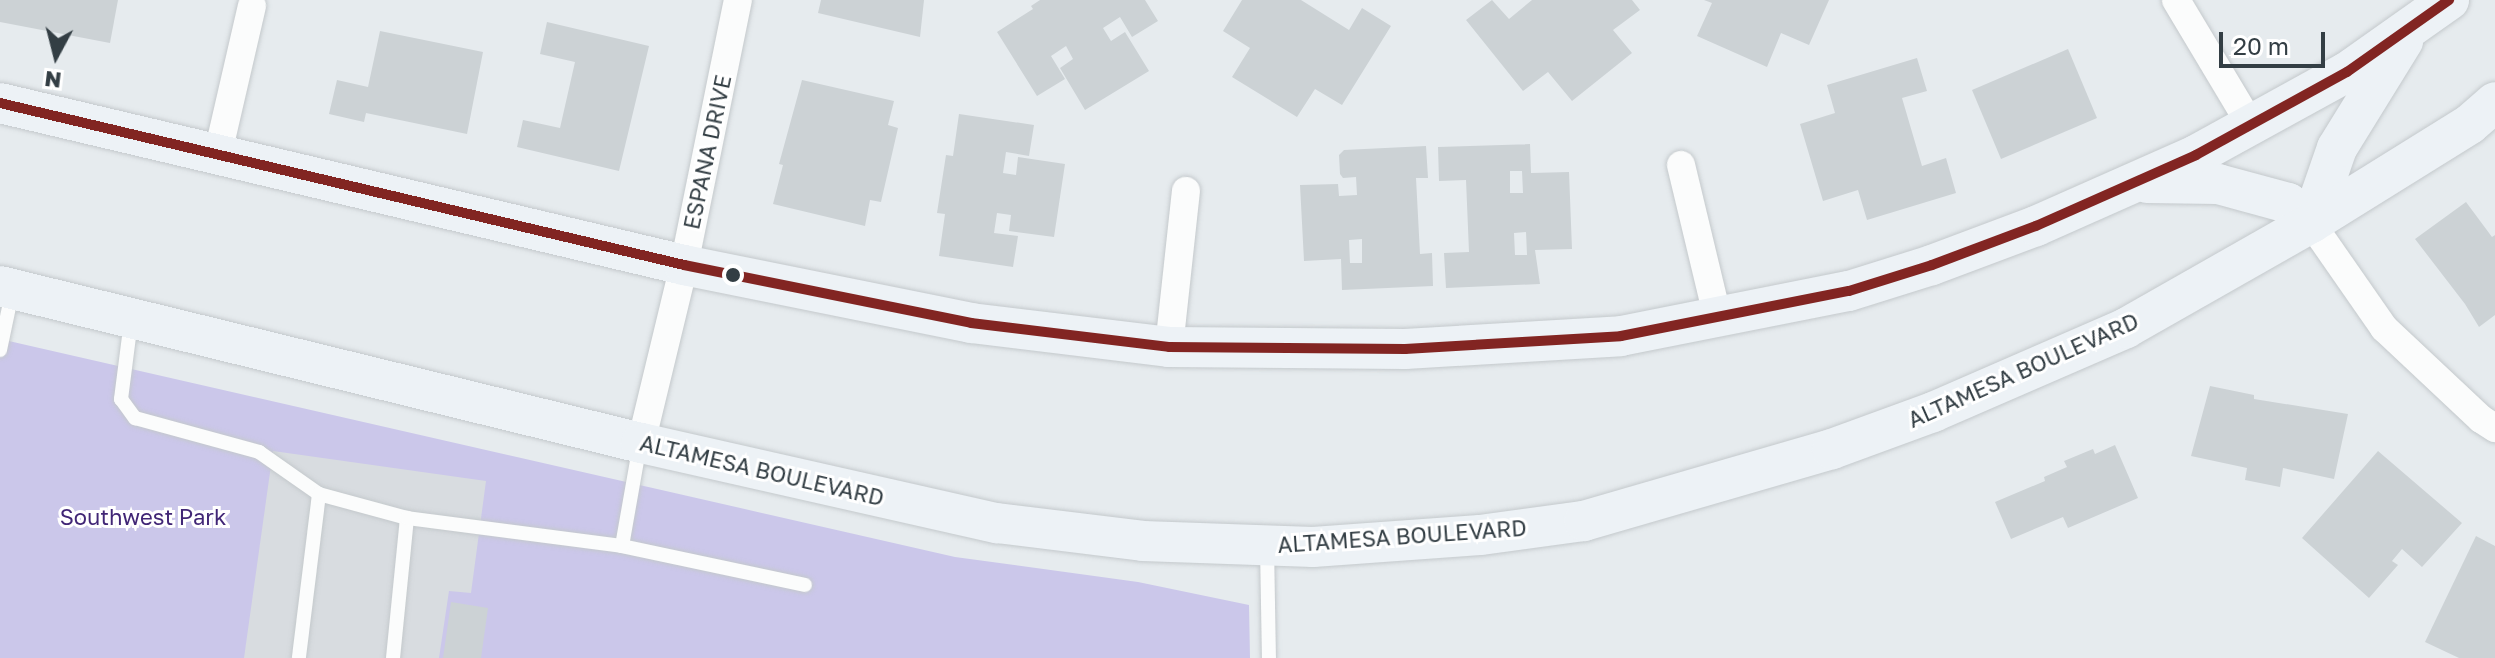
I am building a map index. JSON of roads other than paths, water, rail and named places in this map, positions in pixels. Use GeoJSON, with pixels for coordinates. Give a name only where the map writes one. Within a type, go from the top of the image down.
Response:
{"type":"FeatureCollection","features":[{"type":"Feature","properties":{"kind":"main road"},"geometry":{"type":"LineString","coordinates":[[0,103],[684,265],[971,323],[1169,347],[1405,349],[1621,336],[1849,291],[1932,265],[2137,182],[2252,127],[2347,72],[2449,0]]}},
{"type":"Feature","properties":{"kind":"main road"},"geometry":{"type":"LineString","coordinates":[[2137,182],[2218,184],[2288,203],[2311,223],[2337,148],[2411,27]]}},
{"type":"Feature","properties":{"kind":"main road","name":"ALTAMESA BOULEVARD"},"geometry":{"type":"LineString","coordinates":[[7,287],[641,443],[997,523],[1143,541],[1267,546],[1313,547],[1449,537],[1584,521],[1740,477],[1933,412],[2126,328],[2311,223],[2470,124],[2495,102]]}},
{"type":"Feature","properties":{"kind":"street","name":"ESPANA DRIVE"},"geometry":{"type":"LineString","coordinates":[[641,443],[684,265],[738,0]]}},
{"type":"Feature","properties":{"kind":"street"},"geometry":{"type":"LineString","coordinates":[[2176,0],[2252,127]]}},
{"type":"Feature","properties":{"kind":"street"},"geometry":{"type":"LineString","coordinates":[[218,153],[252,6]]}},
{"type":"Feature","properties":{"kind":"street"},"geometry":{"type":"LineString","coordinates":[[1681,165],[1718,319]]}},
{"type":"Feature","properties":{"kind":"street"},"geometry":{"type":"LineString","coordinates":[[1169,347],[1186,191]]}},
{"type":"Feature","properties":{"kind":"street"},"geometry":{"type":"LineString","coordinates":[[2311,223],[2384,328],[2481,419],[2495,428]]}},
{"type":"Feature","properties":{"kind":"lane"},"geometry":{"type":"LineString","coordinates":[[0,350],[7,287]]}},
{"type":"Feature","properties":{"kind":"lane"},"geometry":{"type":"LineString","coordinates":[[132,316],[121,399],[135,418],[259,452],[319,494],[407,518],[622,546],[805,585]]}},
{"type":"Feature","properties":{"kind":"lane"},"geometry":{"type":"LineString","coordinates":[[622,546],[641,443]]}},
{"type":"Feature","properties":{"kind":"lane"},"geometry":{"type":"LineString","coordinates":[[299,658],[319,494]]}},
{"type":"Feature","properties":{"kind":"lane"},"geometry":{"type":"LineString","coordinates":[[393,658],[407,518]]}},
{"type":"Feature","properties":{"kind":"lane"},"geometry":{"type":"LineString","coordinates":[[1267,546],[1269,658]]}},
{"type":"Feature","properties":{"kind":"park label","name":"Southwest Park"},"geometry":{"type":"Point","coordinates":[143,517]}}]}
